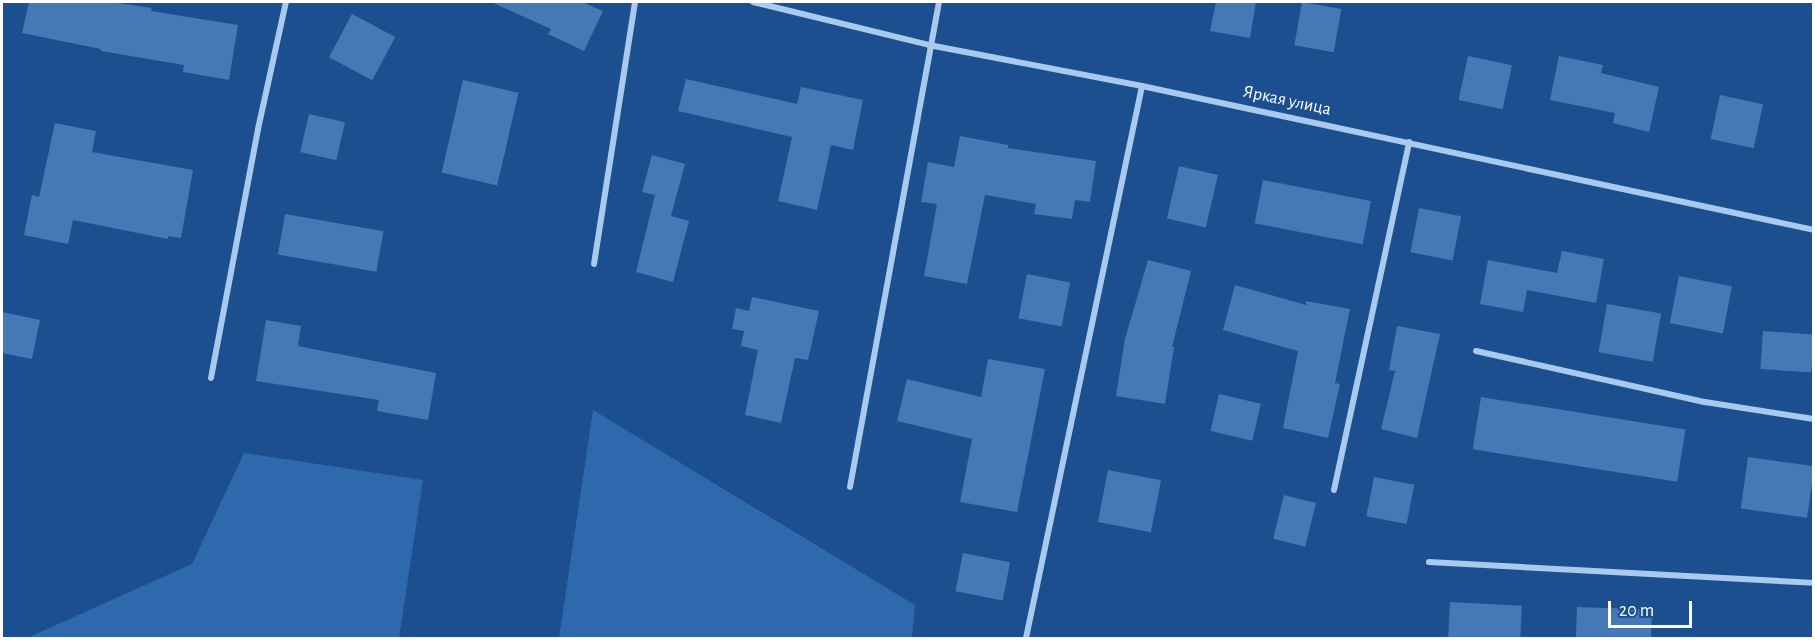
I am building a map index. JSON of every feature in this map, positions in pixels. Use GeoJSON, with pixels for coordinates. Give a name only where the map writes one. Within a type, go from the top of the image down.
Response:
{"type":"FeatureCollection","features":[{"type":"Feature","properties":{"kind":"street"},"geometry":{"type":"LineString","coordinates":[[211,378],[258,129],[286,2]]}},
{"type":"Feature","properties":{"kind":"street"},"geometry":{"type":"LineString","coordinates":[[594,264],[635,2]]}},
{"type":"Feature","properties":{"kind":"street","name":"Яркая улица"},"geometry":{"type":"LineString","coordinates":[[753,2],[929,45],[1142,86],[1410,142],[1814,230]]}},
{"type":"Feature","properties":{"kind":"street"},"geometry":{"type":"LineString","coordinates":[[850,487],[929,45],[939,2]]}},
{"type":"Feature","properties":{"kind":"street"},"geometry":{"type":"LineString","coordinates":[[1026,639],[1142,86]]}},
{"type":"Feature","properties":{"kind":"street"},"geometry":{"type":"LineString","coordinates":[[1334,490],[1410,142]]}},
{"type":"Feature","properties":{"kind":"street"},"geometry":{"type":"LineString","coordinates":[[1476,351],[1705,402],[1814,419]]}},
{"type":"Feature","properties":{"kind":"street"},"geometry":{"type":"LineString","coordinates":[[1429,562],[1814,583]]}},
{"type":"Feature","properties":{"kind":"shaded area"},"geometry":{"type":"Polygon","coordinates":[[[593,410],[915,605],[912,638],[559,638],[593,410]]]}},
{"type":"Feature","properties":{"kind":"shaded area"},"geometry":{"type":"Polygon","coordinates":[[[244,453],[423,480],[399,638],[27,638],[192,564],[244,453]]]}},
{"type":"Feature","properties":{"kind":"building"},"geometry":{"type":"Polygon","coordinates":[[[29,2],[112,2],[152,8],[151,11],[238,25],[229,80],[183,72],[184,65],[101,51],[101,49],[22,33],[29,2]]]}},
{"type":"Feature","properties":{"kind":"building"},"geometry":{"type":"Polygon","coordinates":[[[491,2],[582,2],[603,11],[584,51],[548,34],[551,29],[491,2]]]}},
{"type":"Feature","properties":{"kind":"building"},"geometry":{"type":"Polygon","coordinates":[[[1216,2],[1256,2],[1250,38],[1210,31],[1216,2]]]}},
{"type":"Feature","properties":{"kind":"building"},"geometry":{"type":"Polygon","coordinates":[[[1302,2],[1341,9],[1334,52],[1294,45],[1302,2]]]}},
{"type":"Feature","properties":{"kind":"building"},"geometry":{"type":"Polygon","coordinates":[[[352,14],[395,37],[372,80],[329,57],[352,14]]]}},
{"type":"Feature","properties":{"kind":"building"},"geometry":{"type":"Polygon","coordinates":[[[1468,56],[1512,65],[1503,109],[1459,100],[1468,56]]]}},
{"type":"Feature","properties":{"kind":"building"},"geometry":{"type":"Polygon","coordinates":[[[1559,56],[1603,65],[1601,73],[1659,87],[1649,132],[1613,123],[1615,113],[1550,100],[1559,56]]]}},
{"type":"Feature","properties":{"kind":"building"},"geometry":{"type":"Polygon","coordinates":[[[686,79],[797,104],[801,87],[863,100],[853,150],[831,145],[817,210],[778,201],[792,137],[678,111],[686,79]]]}},
{"type":"Feature","properties":{"kind":"building"},"geometry":{"type":"Polygon","coordinates":[[[463,80],[519,93],[497,185],[442,173],[463,80]]]}},
{"type":"Feature","properties":{"kind":"building"},"geometry":{"type":"Polygon","coordinates":[[[1720,95],[1763,104],[1754,148],[1711,139],[1720,95]]]}},
{"type":"Feature","properties":{"kind":"building"},"geometry":{"type":"Polygon","coordinates":[[[309,114],[345,122],[336,160],[300,152],[309,114]]]}},
{"type":"Feature","properties":{"kind":"building"},"geometry":{"type":"Polygon","coordinates":[[[55,123],[96,131],[92,152],[193,170],[181,238],[168,236],[168,239],[73,220],[68,244],[24,235],[32,195],[39,197],[55,123]]]}},
{"type":"Feature","properties":{"kind":"building"},"geometry":{"type":"Polygon","coordinates":[[[960,136],[1008,145],[1008,148],[1096,161],[1090,202],[1075,200],[1072,219],[1034,214],[1036,204],[985,195],[967,284],[924,276],[937,204],[921,202],[928,162],[954,167],[960,136]]]}},
{"type":"Feature","properties":{"kind":"building"},"geometry":{"type":"Polygon","coordinates":[[[652,155],[685,164],[671,216],[689,221],[673,282],[636,272],[655,195],[642,192],[652,155]]]}},
{"type":"Feature","properties":{"kind":"building"},"geometry":{"type":"Polygon","coordinates":[[[1179,166],[1218,175],[1206,228],[1167,219],[1179,166]]]}},
{"type":"Feature","properties":{"kind":"building"},"geometry":{"type":"Polygon","coordinates":[[[1263,180],[1371,201],[1363,244],[1255,223],[1263,180]]]}},
{"type":"Feature","properties":{"kind":"building"},"geometry":{"type":"Polygon","coordinates":[[[1419,208],[1461,216],[1453,260],[1410,252],[1419,208]]]}},
{"type":"Feature","properties":{"kind":"building"},"geometry":{"type":"Polygon","coordinates":[[[285,214],[383,231],[376,272],[278,254],[285,214]]]}},
{"type":"Feature","properties":{"kind":"building"},"geometry":{"type":"Polygon","coordinates":[[[1562,251],[1604,259],[1596,303],[1527,290],[1523,312],[1480,304],[1488,260],[1557,273],[1562,251]]]}},
{"type":"Feature","properties":{"kind":"building"},"geometry":{"type":"Polygon","coordinates":[[[1148,260],[1191,271],[1172,347],[1174,347],[1165,404],[1116,396],[1125,339],[1148,260]]]}},
{"type":"Feature","properties":{"kind":"building"},"geometry":{"type":"Polygon","coordinates":[[[1027,274],[1070,282],[1062,327],[1018,318],[1027,274]]]}},
{"type":"Feature","properties":{"kind":"building"},"geometry":{"type":"Polygon","coordinates":[[[1679,276],[1732,286],[1723,333],[1670,323],[1679,276]]]}},
{"type":"Feature","properties":{"kind":"building"},"geometry":{"type":"Polygon","coordinates":[[[1235,285],[1306,305],[1306,301],[1350,309],[1335,383],[1340,384],[1328,438],[1283,428],[1298,351],[1223,330],[1235,285]]]}},
{"type":"Feature","properties":{"kind":"building"},"geometry":{"type":"Polygon","coordinates":[[[752,297],[819,311],[808,360],[795,358],[781,423],[745,415],[758,350],[741,346],[744,331],[732,329],[736,308],[749,311],[752,297]]]}},
{"type":"Feature","properties":{"kind":"building"},"geometry":{"type":"Polygon","coordinates":[[[1607,304],[1661,314],[1653,362],[1598,352],[1607,304]]]}},
{"type":"Feature","properties":{"kind":"building"},"geometry":{"type":"Polygon","coordinates":[[[2,312],[40,320],[32,359],[2,353],[2,312]]]}},
{"type":"Feature","properties":{"kind":"building"},"geometry":{"type":"Polygon","coordinates":[[[266,320],[301,326],[298,346],[436,373],[428,420],[377,411],[379,400],[256,381],[266,320]]]}},
{"type":"Feature","properties":{"kind":"building"},"geometry":{"type":"Polygon","coordinates":[[[1397,326],[1440,334],[1417,438],[1381,429],[1395,371],[1389,370],[1397,326]]]}},
{"type":"Feature","properties":{"kind":"building"},"geometry":{"type":"Polygon","coordinates":[[[1763,331],[1814,335],[1811,372],[1760,369],[1763,331]]]}},
{"type":"Feature","properties":{"kind":"building"},"geometry":{"type":"Polygon","coordinates":[[[988,359],[1045,369],[1017,512],[960,502],[972,439],[897,421],[907,379],[981,397],[988,359]]]}},
{"type":"Feature","properties":{"kind":"building"},"geometry":{"type":"Polygon","coordinates":[[[1219,394],[1261,404],[1252,441],[1210,431],[1219,394]]]}},
{"type":"Feature","properties":{"kind":"building"},"geometry":{"type":"Polygon","coordinates":[[[1481,397],[1685,429],[1677,482],[1473,449],[1481,397]]]}},
{"type":"Feature","properties":{"kind":"building"},"geometry":{"type":"Polygon","coordinates":[[[1748,457],[1814,466],[1807,518],[1741,508],[1748,457]]]}},
{"type":"Feature","properties":{"kind":"building"},"geometry":{"type":"Polygon","coordinates":[[[1108,470],[1161,480],[1151,532],[1098,522],[1108,470]]]}},
{"type":"Feature","properties":{"kind":"building"},"geometry":{"type":"Polygon","coordinates":[[[1374,477],[1414,485],[1407,524],[1366,516],[1374,477]]]}},
{"type":"Feature","properties":{"kind":"building"},"geometry":{"type":"Polygon","coordinates":[[[1284,495],[1316,503],[1305,547],[1273,539],[1284,495]]]}},
{"type":"Feature","properties":{"kind":"building"},"geometry":{"type":"Polygon","coordinates":[[[963,553],[1010,562],[1003,600],[956,591],[963,553]]]}},
{"type":"Feature","properties":{"kind":"building"},"geometry":{"type":"Polygon","coordinates":[[[1450,602],[1522,606],[1520,638],[1448,638],[1450,602]]]}},
{"type":"Feature","properties":{"kind":"building"},"geometry":{"type":"Polygon","coordinates":[[[1577,607],[1652,610],[1651,638],[1576,638],[1577,607]]]}}]}
